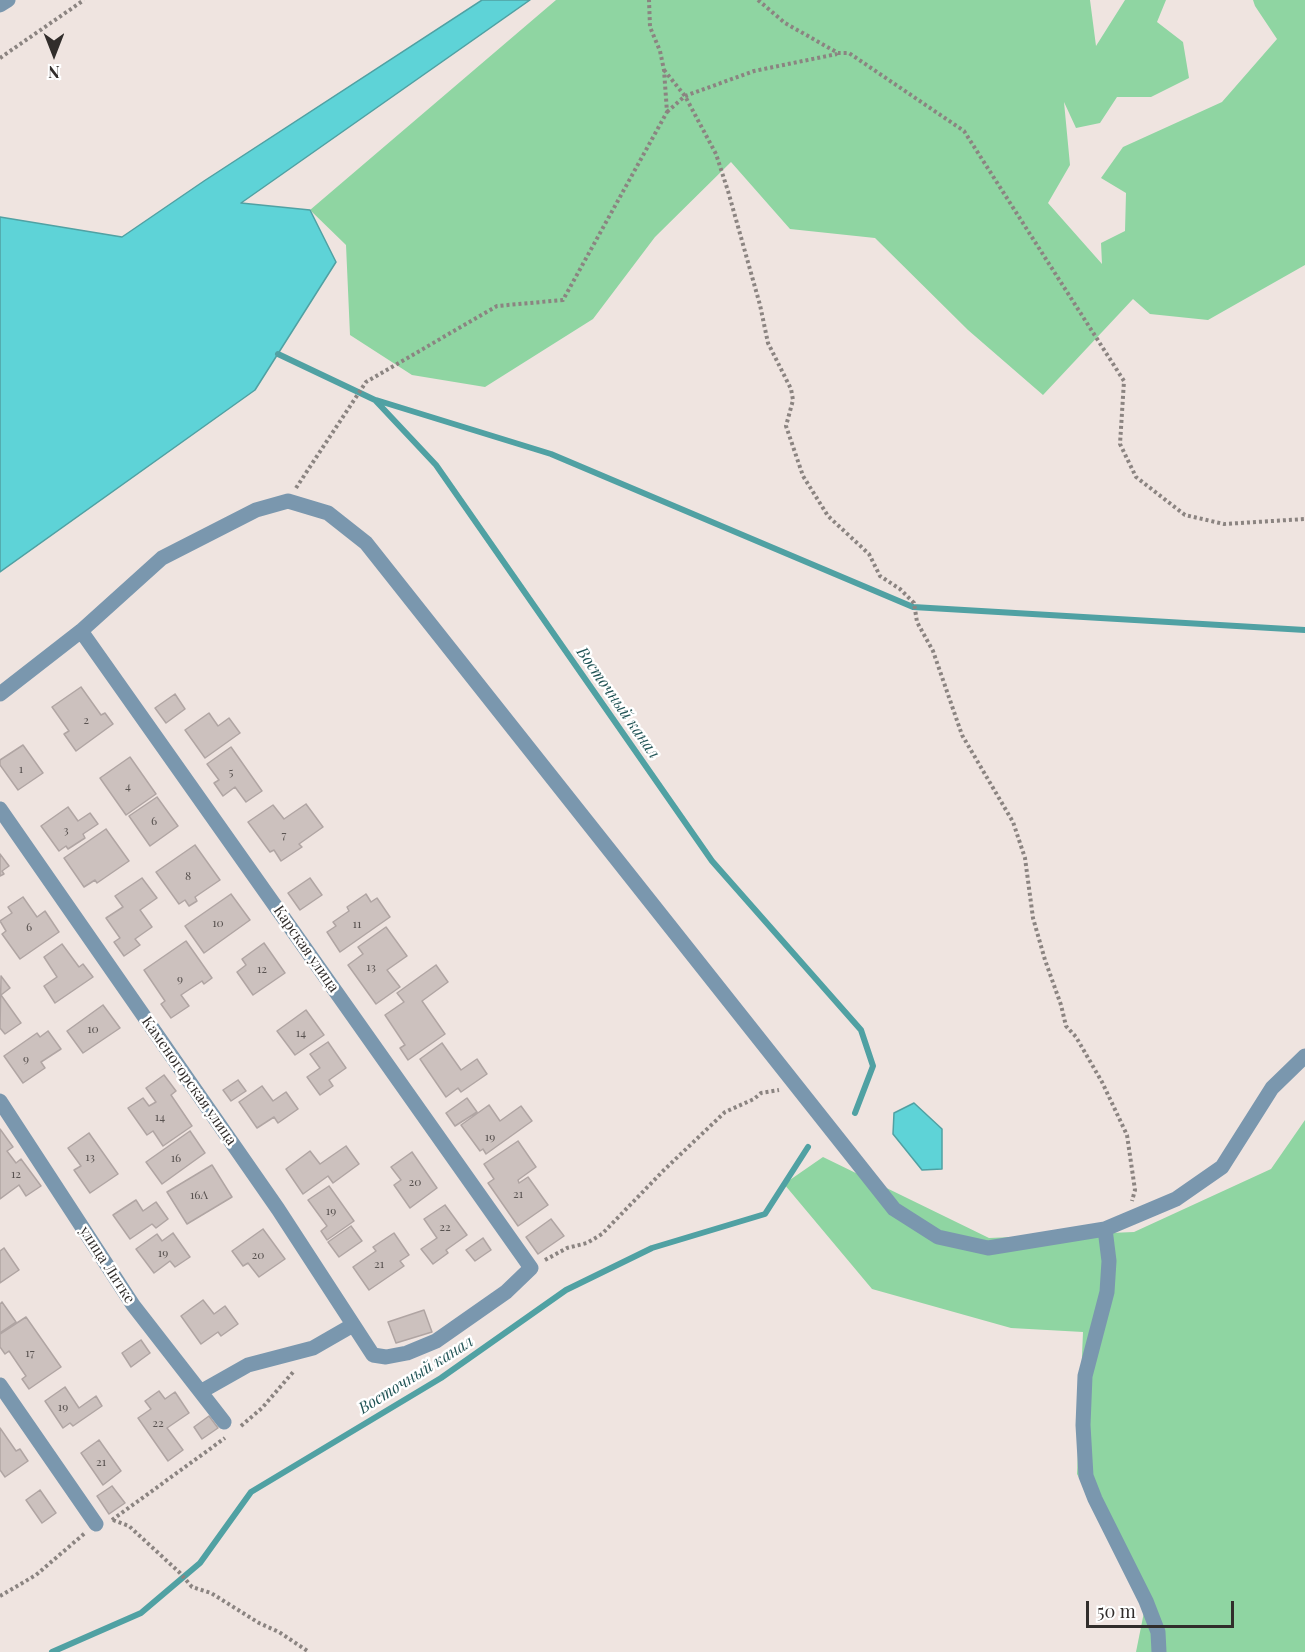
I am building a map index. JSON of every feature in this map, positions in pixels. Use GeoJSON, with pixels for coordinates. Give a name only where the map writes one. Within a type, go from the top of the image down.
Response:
{"type":"FeatureCollection","features":[{"type":"Feature","properties":{"kind":"street"},"geometry":{"type":"LineString","coordinates":[[0,5],[8,0]]}},
{"type":"Feature","properties":{"kind":"street"},"geometry":{"type":"LineString","coordinates":[[0,694],[81,631],[162,558],[256,510],[288,501],[328,513],[366,543],[894,1209],[938,1237],[988,1248],[1105,1229],[1176,1199],[1222,1167],[1272,1088],[1305,1056]]}},
{"type":"Feature","properties":{"kind":"street","name":"Карская улица"},"geometry":{"type":"LineString","coordinates":[[81,631],[531,1268]]}},
{"type":"Feature","properties":{"kind":"street","name":"Каменогорская улица"},"geometry":{"type":"LineString","coordinates":[[0,809],[278,1209],[373,1355],[386,1358],[407,1353],[436,1341],[506,1292],[531,1268]]}},
{"type":"Feature","properties":{"kind":"street","name":"улица Литке"},"geometry":{"type":"LineString","coordinates":[[0,1101],[133,1305],[228,1427]]}},
{"type":"Feature","properties":{"kind":"street"},"geometry":{"type":"LineString","coordinates":[[1105,1229],[1109,1261],[1107,1292],[1085,1376],[1083,1425],[1086,1476],[1095,1499],[1146,1601],[1158,1632],[1159,1652]]}},
{"type":"Feature","properties":{"kind":"street"},"geometry":{"type":"LineString","coordinates":[[202,1391],[248,1365],[314,1348],[354,1325]]}},
{"type":"Feature","properties":{"kind":"street"},"geometry":{"type":"LineString","coordinates":[[0,1385],[96,1524]]}},
{"type":"Feature","properties":{"kind":"path"},"geometry":{"type":"LineString","coordinates":[[0,58],[84,0]]}},
{"type":"Feature","properties":{"kind":"path"},"geometry":{"type":"LineString","coordinates":[[649,0],[650,27],[660,51],[664,70],[667,112]]}},
{"type":"Feature","properties":{"kind":"path"},"geometry":{"type":"LineString","coordinates":[[758,0],[785,23],[838,53]]}},
{"type":"Feature","properties":{"kind":"path"},"geometry":{"type":"LineString","coordinates":[[288,501],[366,382],[496,306],[563,300],[667,112],[685,96],[754,71],[838,53],[849,53],[964,131],[1124,381],[1120,444],[1136,477],[1185,515],[1195,518],[1224,524],[1305,519]]}},
{"type":"Feature","properties":{"kind":"path"},"geometry":{"type":"LineString","coordinates":[[664,70],[685,96],[716,154],[760,304],[768,344],[791,389],[794,400],[786,426],[803,476],[828,516],[869,554],[880,576],[910,597],[914,603],[916,622],[933,651],[962,735],[1012,822],[1025,858],[1034,918],[1044,960],[1061,1005],[1066,1026],[1076,1037],[1102,1082],[1127,1135],[1135,1190],[1126,1220]]}},
{"type":"Feature","properties":{"kind":"path"},"geometry":{"type":"LineString","coordinates":[[531,1268],[567,1248],[587,1243],[602,1234],[725,1112],[754,1099],[761,1093],[796,1086]]}},
{"type":"Feature","properties":{"kind":"path"},"geometry":{"type":"LineString","coordinates":[[240,1427],[262,1408],[314,1348]]}},
{"type":"Feature","properties":{"kind":"path"},"geometry":{"type":"LineString","coordinates":[[0,1596],[36,1575],[96,1524],[112,1520],[228,1427]]}},
{"type":"Feature","properties":{"kind":"path"},"geometry":{"type":"LineString","coordinates":[[112,1520],[129,1526],[192,1587],[211,1593],[309,1652]]}},
{"type":"Feature","properties":{"kind":"green space"},"geometry":{"type":"Polygon","coordinates":[[[556,0],[1090,0],[1096,46],[1125,0],[1166,0],[1157,22],[1183,42],[1189,78],[1151,97],[1117,97],[1100,123],[1076,128],[1064,102],[1070,165],[1048,203],[1102,264],[1101,243],[1125,231],[1126,193],[1101,178],[1123,147],[1222,102],[1277,39],[1253,0],[1305,0],[1305,265],[1208,320],[1150,314],[1133,299],[1043,395],[968,330],[875,238],[790,229],[731,162],[655,237],[593,319],[485,387],[412,375],[350,335],[346,245],[310,210],[556,0]]]}},
{"type":"Feature","properties":{"kind":"green space"},"geometry":{"type":"Polygon","coordinates":[[[1305,1120],[1305,1652],[1136,1652],[1146,1602],[1077,1474],[1083,1332],[1011,1328],[872,1289],[784,1184],[823,1157],[989,1238],[1134,1232],[1271,1169],[1305,1120]]]}},
{"type":"Feature","properties":{"kind":"water"},"geometry":{"type":"Polygon","coordinates":[[[482,0],[530,0],[241,203],[310,210],[336,262],[255,390],[0,572],[0,217],[122,237],[482,0]]]}},
{"type":"Feature","properties":{"kind":"water"},"geometry":{"type":"Polygon","coordinates":[[[914,1103],[942,1129],[942,1169],[922,1170],[893,1134],[894,1113],[914,1103]]]}},
{"type":"Feature","properties":{"kind":"building"},"geometry":{"type":"Polygon","coordinates":[[[81,687],[101,715],[105,713],[113,724],[76,751],[64,734],[69,731],[52,707],[81,687]]]}},
{"type":"Feature","properties":{"kind":"building"},"geometry":{"type":"Polygon","coordinates":[[[175,694],[185,709],[166,723],[155,708],[175,694]]]}},
{"type":"Feature","properties":{"kind":"building"},"geometry":{"type":"Polygon","coordinates":[[[209,713],[218,726],[229,718],[240,733],[205,758],[185,730],[209,713]]]}},
{"type":"Feature","properties":{"kind":"building"},"geometry":{"type":"Polygon","coordinates":[[[23,745],[43,773],[18,790],[0,765],[0,760],[23,745]]]}},
{"type":"Feature","properties":{"kind":"building"},"geometry":{"type":"Polygon","coordinates":[[[231,747],[262,791],[246,802],[235,787],[223,796],[214,783],[219,780],[207,764],[231,747]]]}},
{"type":"Feature","properties":{"kind":"building"},"geometry":{"type":"Polygon","coordinates":[[[130,757],[156,794],[126,815],[100,778],[130,757]]]}},
{"type":"Feature","properties":{"kind":"building"},"geometry":{"type":"Polygon","coordinates":[[[157,797],[178,826],[150,846],[129,816],[157,797]]]}},
{"type":"Feature","properties":{"kind":"building"},"geometry":{"type":"Polygon","coordinates":[[[306,804],[323,827],[299,844],[302,847],[281,861],[274,850],[270,852],[248,822],[273,805],[284,819],[306,804]]]}},
{"type":"Feature","properties":{"kind":"building"},"geometry":{"type":"Polygon","coordinates":[[[68,807],[78,821],[90,813],[98,824],[83,834],[85,838],[68,849],[66,846],[59,851],[41,826],[68,807]]]}},
{"type":"Feature","properties":{"kind":"building"},"geometry":{"type":"Polygon","coordinates":[[[106,829],[129,861],[97,883],[95,880],[84,887],[64,858],[106,829]]]}},
{"type":"Feature","properties":{"kind":"building"},"geometry":{"type":"Polygon","coordinates":[[[195,845],[220,880],[195,897],[197,901],[189,906],[185,900],[179,904],[156,872],[195,845]]]}},
{"type":"Feature","properties":{"kind":"building"},"geometry":{"type":"Polygon","coordinates":[[[0,854],[9,866],[2,871],[4,874],[0,876],[0,854]]]}},
{"type":"Feature","properties":{"kind":"building"},"geometry":{"type":"Polygon","coordinates":[[[142,878],[157,898],[140,910],[152,927],[135,939],[140,945],[124,956],[114,942],[120,938],[106,918],[123,907],[115,896],[142,878]]]}},
{"type":"Feature","properties":{"kind":"building"},"geometry":{"type":"Polygon","coordinates":[[[310,878],[322,895],[300,910],[288,893],[310,878]]]}},
{"type":"Feature","properties":{"kind":"building"},"geometry":{"type":"Polygon","coordinates":[[[231,894],[250,920],[204,953],[185,926],[231,894]]]}},
{"type":"Feature","properties":{"kind":"building"},"geometry":{"type":"Polygon","coordinates":[[[366,894],[371,902],[377,898],[390,917],[340,952],[327,932],[336,926],[333,922],[349,911],[347,907],[366,894]]]}},
{"type":"Feature","properties":{"kind":"building"},"geometry":{"type":"Polygon","coordinates":[[[23,897],[37,917],[45,911],[59,932],[20,959],[2,934],[6,931],[0,921],[12,913],[8,907],[23,897]]]}},
{"type":"Feature","properties":{"kind":"building"},"geometry":{"type":"Polygon","coordinates":[[[386,927],[407,956],[387,970],[400,987],[376,1004],[348,965],[363,954],[358,947],[386,927]]]}},
{"type":"Feature","properties":{"kind":"building"},"geometry":{"type":"Polygon","coordinates":[[[186,941],[212,978],[204,984],[202,981],[181,995],[189,1006],[171,1018],[161,1004],[165,1001],[144,970],[186,941]]]}},
{"type":"Feature","properties":{"kind":"building"},"geometry":{"type":"Polygon","coordinates":[[[264,943],[285,973],[253,995],[237,972],[246,965],[242,959],[264,943]]]}},
{"type":"Feature","properties":{"kind":"building"},"geometry":{"type":"Polygon","coordinates":[[[62,944],[79,967],[83,964],[93,977],[55,1003],[44,986],[57,977],[44,957],[62,944]]]}},
{"type":"Feature","properties":{"kind":"building"},"geometry":{"type":"Polygon","coordinates":[[[436,965],[448,982],[422,1001],[445,1034],[408,1060],[400,1048],[405,1045],[385,1015],[404,1002],[397,993],[436,965]]]}},
{"type":"Feature","properties":{"kind":"building"},"geometry":{"type":"Polygon","coordinates":[[[1,976],[10,988],[1,995],[21,1023],[5,1034],[0,1028],[1,976]]]}},
{"type":"Feature","properties":{"kind":"building"},"geometry":{"type":"Polygon","coordinates":[[[103,1005],[120,1028],[83,1053],[67,1031],[103,1005]]]}},
{"type":"Feature","properties":{"kind":"building"},"geometry":{"type":"Polygon","coordinates":[[[306,1010],[324,1035],[295,1055],[277,1031],[306,1010]]]}},
{"type":"Feature","properties":{"kind":"building"},"geometry":{"type":"Polygon","coordinates":[[[48,1031],[61,1049],[41,1062],[45,1068],[23,1083],[4,1056],[37,1033],[40,1037],[48,1031]]]}},
{"type":"Feature","properties":{"kind":"building"},"geometry":{"type":"Polygon","coordinates":[[[328,1042],[346,1068],[329,1080],[333,1086],[320,1095],[307,1077],[320,1068],[310,1054],[328,1042]]]}},
{"type":"Feature","properties":{"kind":"building"},"geometry":{"type":"Polygon","coordinates":[[[442,1043],[461,1070],[477,1059],[487,1074],[461,1092],[458,1088],[446,1097],[420,1059],[442,1043]]]}},
{"type":"Feature","properties":{"kind":"building"},"geometry":{"type":"Polygon","coordinates":[[[164,1075],[176,1091],[171,1095],[192,1126],[163,1146],[153,1131],[147,1135],[128,1108],[143,1098],[149,1106],[156,1102],[146,1088],[164,1075]]]}},
{"type":"Feature","properties":{"kind":"building"},"geometry":{"type":"Polygon","coordinates":[[[238,1080],[246,1091],[231,1101],[223,1090],[238,1080]]]}},
{"type":"Feature","properties":{"kind":"building"},"geometry":{"type":"Polygon","coordinates":[[[262,1086],[273,1101],[286,1092],[298,1109],[278,1123],[274,1117],[257,1128],[239,1102],[262,1086]]]}},
{"type":"Feature","properties":{"kind":"building"},"geometry":{"type":"Polygon","coordinates":[[[467,1098],[477,1112],[455,1126],[446,1113],[467,1098]]]}},
{"type":"Feature","properties":{"kind":"building"},"geometry":{"type":"Polygon","coordinates":[[[489,1105],[500,1121],[521,1106],[532,1121],[486,1154],[483,1149],[480,1151],[461,1125],[489,1105]]]}},
{"type":"Feature","properties":{"kind":"building"},"geometry":{"type":"Polygon","coordinates":[[[0,1129],[13,1147],[7,1151],[16,1163],[21,1159],[41,1186],[26,1196],[19,1185],[0,1199],[0,1129]]]}},
{"type":"Feature","properties":{"kind":"building"},"geometry":{"type":"Polygon","coordinates":[[[190,1131],[205,1153],[162,1184],[146,1162],[190,1131]]]}},
{"type":"Feature","properties":{"kind":"building"},"geometry":{"type":"Polygon","coordinates":[[[89,1133],[118,1174],[90,1193],[74,1170],[81,1166],[68,1148],[89,1133]]]}},
{"type":"Feature","properties":{"kind":"building"},"geometry":{"type":"Polygon","coordinates":[[[518,1141],[536,1167],[518,1180],[519,1183],[528,1177],[548,1205],[518,1226],[488,1183],[494,1179],[484,1164],[518,1141]]]}},
{"type":"Feature","properties":{"kind":"building"},"geometry":{"type":"Polygon","coordinates":[[[346,1146],[359,1164],[333,1183],[328,1176],[303,1194],[286,1169],[310,1151],[320,1164],[346,1146]]]}},
{"type":"Feature","properties":{"kind":"building"},"geometry":{"type":"Polygon","coordinates":[[[412,1152],[437,1188],[410,1208],[394,1185],[401,1180],[391,1167],[412,1152]]]}},
{"type":"Feature","properties":{"kind":"building"},"geometry":{"type":"Polygon","coordinates":[[[212,1165],[232,1197],[187,1224],[167,1192],[212,1165]]]}},
{"type":"Feature","properties":{"kind":"building"},"geometry":{"type":"Polygon","coordinates":[[[329,1186],[354,1221],[327,1240],[321,1231],[327,1226],[308,1200],[329,1186]]]}},
{"type":"Feature","properties":{"kind":"building"},"geometry":{"type":"Polygon","coordinates":[[[136,1200],[143,1211],[156,1202],[168,1219],[156,1228],[152,1224],[130,1239],[113,1215],[136,1200]]]}},
{"type":"Feature","properties":{"kind":"building"},"geometry":{"type":"Polygon","coordinates":[[[445,1205],[467,1235],[446,1250],[448,1253],[433,1264],[421,1249],[437,1238],[424,1219],[445,1205]]]}},
{"type":"Feature","properties":{"kind":"building"},"geometry":{"type":"Polygon","coordinates":[[[551,1219],[564,1236],[538,1254],[526,1237],[551,1219]]]}},
{"type":"Feature","properties":{"kind":"building"},"geometry":{"type":"Polygon","coordinates":[[[351,1226],[362,1241],[339,1257],[328,1242],[351,1226]]]}},
{"type":"Feature","properties":{"kind":"building"},"geometry":{"type":"Polygon","coordinates":[[[263,1229],[285,1259],[259,1277],[248,1263],[243,1266],[232,1251],[263,1229]]]}},
{"type":"Feature","properties":{"kind":"building"},"geometry":{"type":"Polygon","coordinates":[[[173,1233],[190,1257],[175,1267],[170,1261],[154,1273],[136,1249],[157,1234],[162,1241],[173,1233]]]}},
{"type":"Feature","properties":{"kind":"building"},"geometry":{"type":"Polygon","coordinates":[[[394,1233],[409,1255],[400,1261],[404,1266],[369,1290],[353,1267],[376,1251],[373,1247],[394,1233]]]}},
{"type":"Feature","properties":{"kind":"building"},"geometry":{"type":"Polygon","coordinates":[[[483,1238],[491,1250],[475,1261],[466,1250],[483,1238]]]}},
{"type":"Feature","properties":{"kind":"building"},"geometry":{"type":"Polygon","coordinates":[[[4,1248],[19,1270],[0,1283],[0,1251],[4,1248]]]}},
{"type":"Feature","properties":{"kind":"building"},"geometry":{"type":"Polygon","coordinates":[[[203,1300],[214,1314],[225,1306],[238,1324],[221,1336],[218,1332],[201,1344],[181,1316],[203,1300]]]}},
{"type":"Feature","properties":{"kind":"building"},"geometry":{"type":"Polygon","coordinates":[[[2,1302],[16,1322],[0,1333],[0,1304],[2,1302]]]}},
{"type":"Feature","properties":{"kind":"building"},"geometry":{"type":"Polygon","coordinates":[[[424,1310],[432,1332],[396,1343],[388,1322],[424,1310]]]}},
{"type":"Feature","properties":{"kind":"building"},"geometry":{"type":"Polygon","coordinates":[[[26,1317],[61,1367],[29,1389],[22,1379],[26,1376],[9,1351],[5,1354],[0,1347],[0,1334],[26,1317]]]}},
{"type":"Feature","properties":{"kind":"building"},"geometry":{"type":"Polygon","coordinates":[[[141,1340],[150,1353],[131,1367],[122,1353],[141,1340]]]}},
{"type":"Feature","properties":{"kind":"building"},"geometry":{"type":"Polygon","coordinates":[[[65,1387],[79,1408],[96,1396],[102,1406],[73,1426],[70,1423],[63,1428],[45,1401],[65,1387]]]}},
{"type":"Feature","properties":{"kind":"building"},"geometry":{"type":"Polygon","coordinates":[[[159,1391],[165,1399],[175,1392],[189,1413],[167,1428],[183,1450],[168,1461],[138,1418],[151,1409],[145,1401],[159,1391]]]}},
{"type":"Feature","properties":{"kind":"building"},"geometry":{"type":"Polygon","coordinates":[[[209,1416],[218,1428],[202,1439],[194,1427],[209,1416]]]}},
{"type":"Feature","properties":{"kind":"building"},"geometry":{"type":"Polygon","coordinates":[[[0,1428],[16,1451],[20,1449],[28,1461],[5,1477],[0,1470],[0,1428]]]}},
{"type":"Feature","properties":{"kind":"building"},"geometry":{"type":"Polygon","coordinates":[[[99,1440],[121,1471],[103,1485],[81,1453],[99,1440]]]}},
{"type":"Feature","properties":{"kind":"building"},"geometry":{"type":"Polygon","coordinates":[[[112,1486],[125,1503],[109,1514],[97,1496],[112,1486]]]}},
{"type":"Feature","properties":{"kind":"building"},"geometry":{"type":"Polygon","coordinates":[[[40,1490],[56,1513],[42,1523],[26,1500],[40,1490]]]}},
{"type":"Feature","properties":{"kind":"waterway","name":"Восточный канал"},"geometry":{"type":"LineString","coordinates":[[278,354],[375,400],[436,465],[712,861],[861,1030],[873,1066],[855,1113]]}},
{"type":"Feature","properties":{"kind":"waterway"},"geometry":{"type":"LineString","coordinates":[[376,400],[551,454],[913,607],[1305,630]]}},
{"type":"Feature","properties":{"kind":"waterway","name":"Восточный канал"},"geometry":{"type":"LineString","coordinates":[[52,1652],[141,1613],[200,1563],[251,1492],[441,1378],[566,1290],[652,1248],[765,1214],[808,1147]]}}]}
